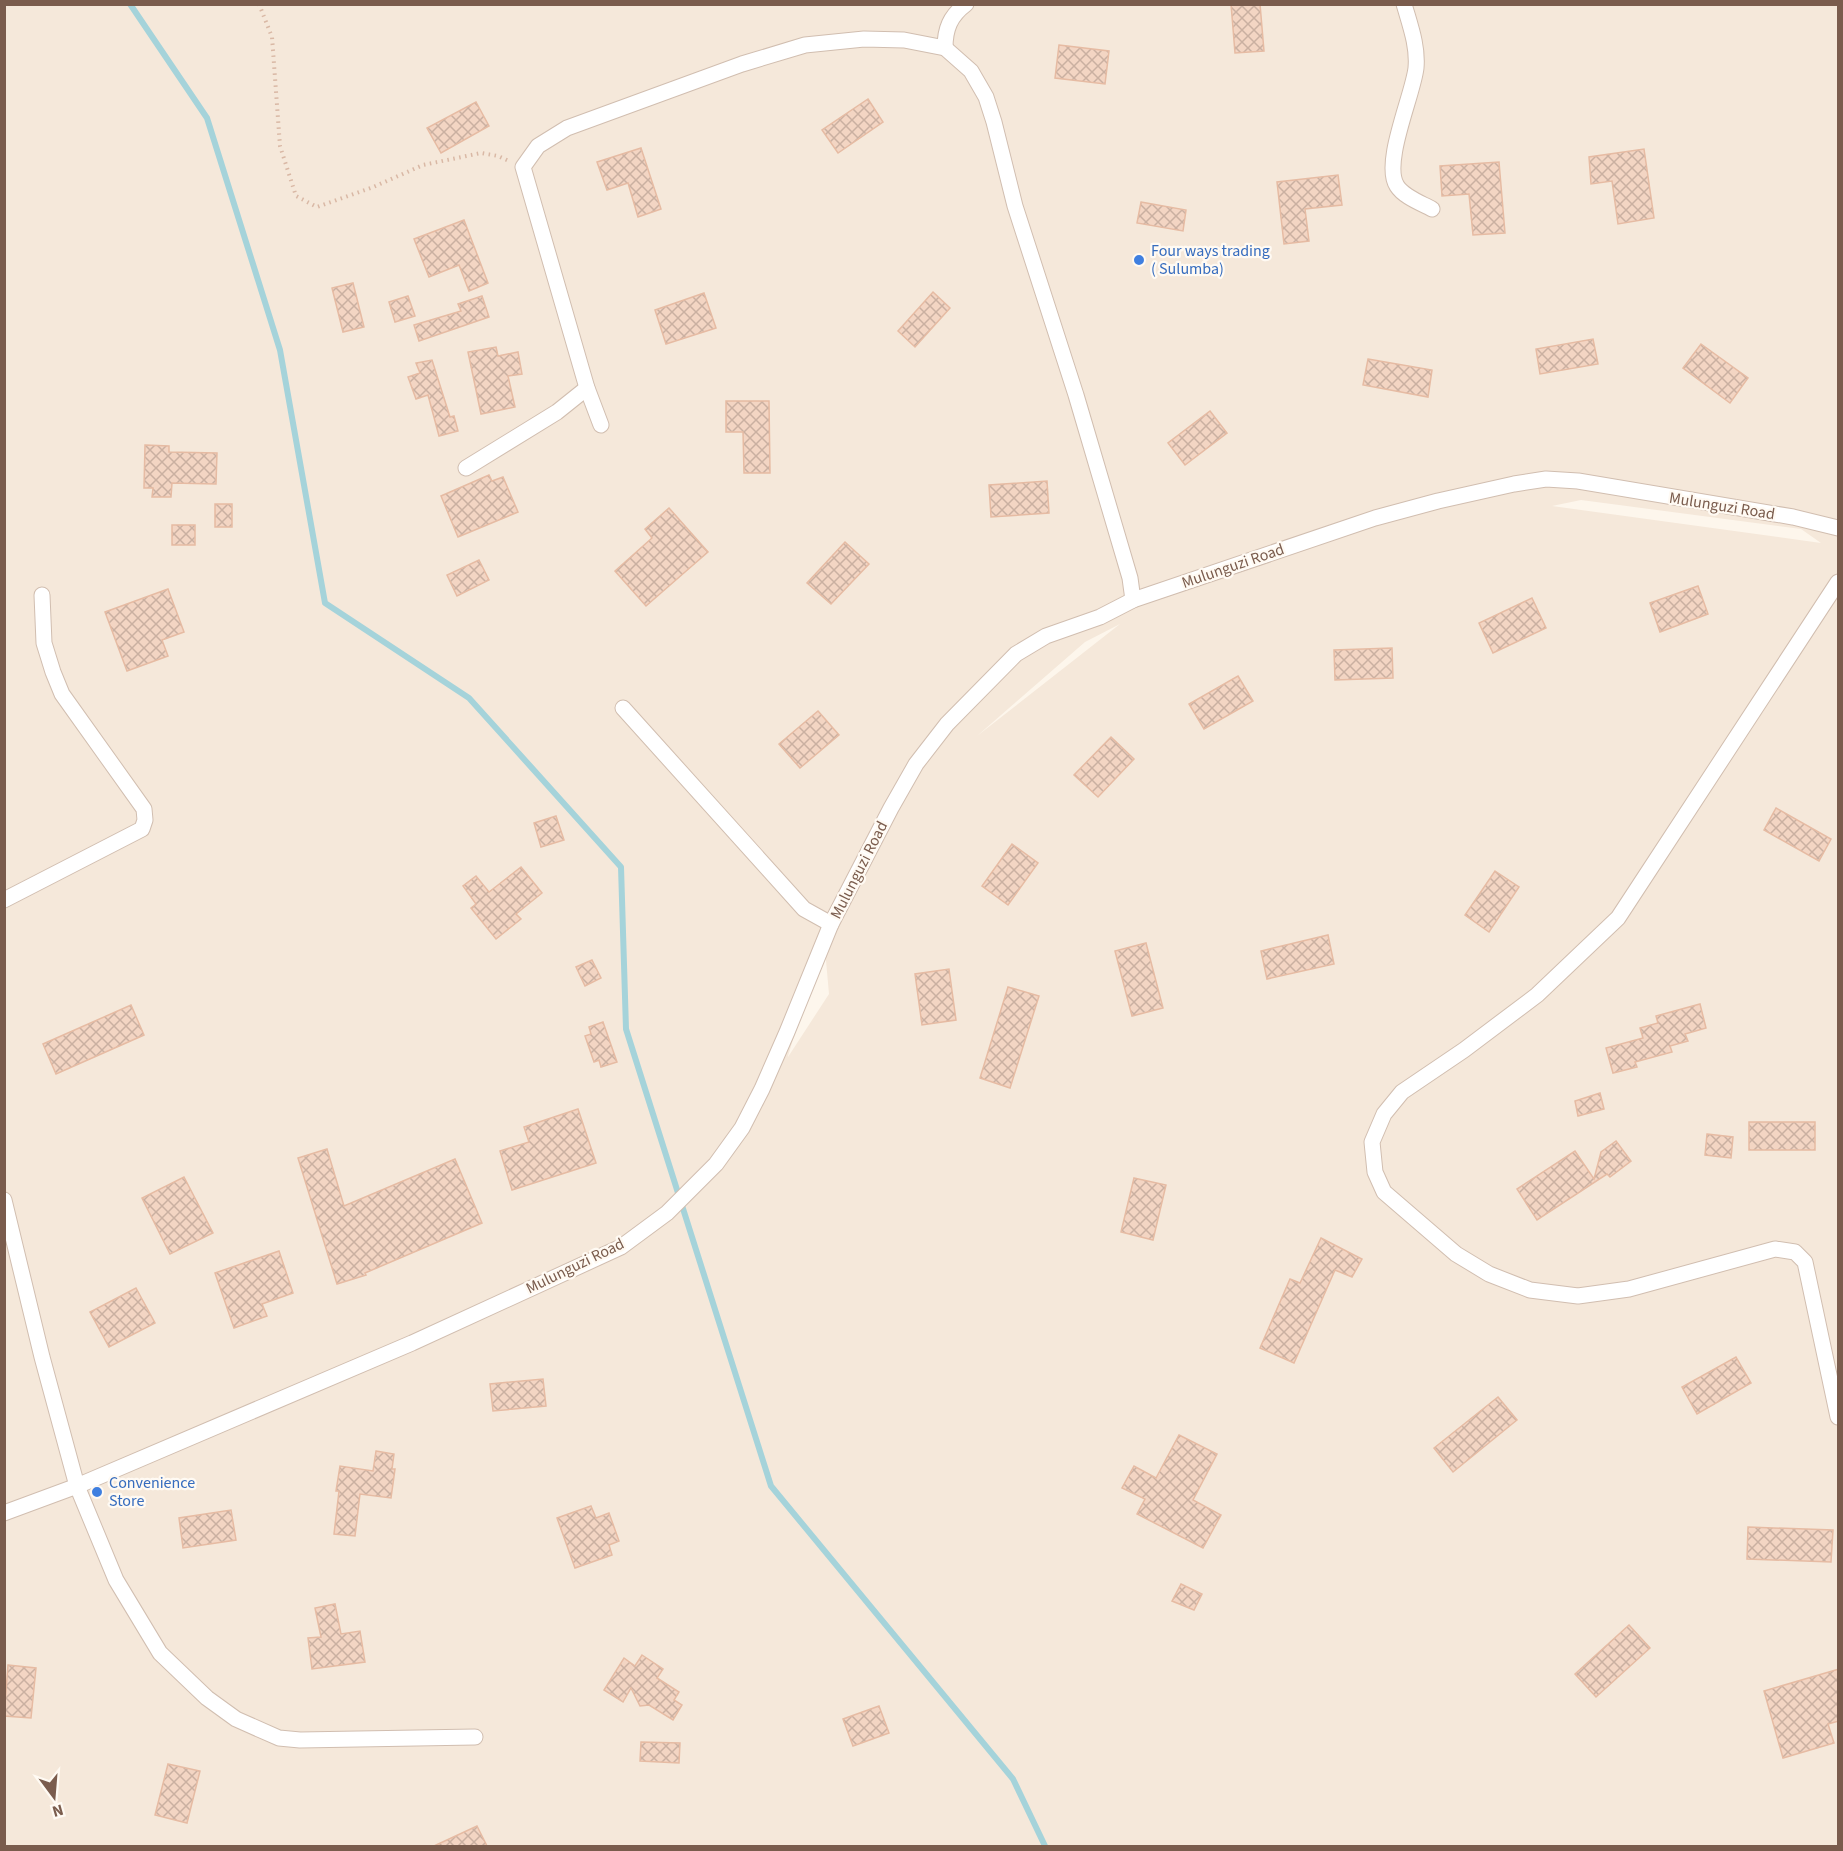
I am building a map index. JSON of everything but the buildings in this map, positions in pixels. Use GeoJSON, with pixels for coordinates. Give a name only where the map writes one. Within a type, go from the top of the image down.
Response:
{"type":"FeatureCollection","features":[{"type":"Feature","properties":{"kind":"street"},"geometry":{"type":"LineString","coordinates":[[945,48],[947,26],[954,14],[966,4]]}},
{"type":"Feature","properties":{"kind":"street"},"geometry":{"type":"LineString","coordinates":[[1404,4],[1416,44],[1416,69],[1399,130],[1393,170],[1395,184],[1402,193],[1432,209]]}},
{"type":"Feature","properties":{"kind":"street"},"geometry":{"type":"LineString","coordinates":[[601,425],[587,388],[523,167],[538,146],[567,128],[742,64],[805,45],[864,39],[904,40],[945,48],[971,70],[986,97],[1015,206],[1076,395],[1130,578],[1133,600]]}},
{"type":"Feature","properties":{"kind":"street"},"geometry":{"type":"LineString","coordinates":[[466,468],[557,412],[587,388]]}},
{"type":"Feature","properties":{"kind":"street","name":"Mulunguzi Road"},"geometry":{"type":"LineString","coordinates":[[4,1513],[77,1486],[412,1343],[621,1247],[667,1212],[716,1164],[742,1128],[783,1042],[831,924],[916,764],[947,724],[1016,654],[1046,636],[1100,617],[1133,600],[1375,518],[1438,501],[1546,479],[1588,483],[1839,528]]}},
{"type":"Feature","properties":{"kind":"street"},"geometry":{"type":"LineString","coordinates":[[1839,582],[1618,918],[1537,995],[1464,1050],[1402,1092],[1384,1114],[1372,1142],[1375,1172],[1384,1192],[1456,1254],[1490,1275],[1530,1290],[1578,1296],[1629,1289],[1775,1249],[1795,1252],[1805,1262],[1839,1418]]}},
{"type":"Feature","properties":{"kind":"street"},"geometry":{"type":"LineString","coordinates":[[4,900],[142,829],[145,820],[144,809],[62,694],[44,643],[42,595]]}},
{"type":"Feature","properties":{"kind":"street"},"geometry":{"type":"LineString","coordinates":[[623,708],[804,909],[831,924]]}},
{"type":"Feature","properties":{"kind":"street"},"geometry":{"type":"LineString","coordinates":[[4,1200],[42,1357],[77,1486],[116,1580],[160,1653],[207,1698],[236,1719],[279,1738],[300,1740],[475,1737]]}},
{"type":"Feature","properties":{"kind":"path"},"geometry":{"type":"LineString","coordinates":[[259,4],[272,37],[280,146],[296,196],[317,207],[371,188],[423,165],[481,153],[498,156],[523,167]]}},
{"type":"Feature","properties":{"kind":"shaded area"},"geometry":{"type":"Polygon","coordinates":[[[5,5],[1838,5],[1838,1846],[5,1846],[5,5]],[[1581,500],[1552,506],[1821,543],[1801,529],[1581,500]],[[1120,624],[1085,642],[977,736],[1120,624]],[[824,938],[788,1057],[829,994],[824,938]]]}},
{"type":"Feature","properties":{"kind":"waterway"},"geometry":{"type":"LineString","coordinates":[[130,4],[207,118],[280,350],[325,603],[469,698],[621,867],[626,1029],[771,1486],[1013,1779],[1045,1846]]}},
{"type":"Feature","properties":{"kind":"place","name":"Four ways trading ( Sulumba)"},"geometry":{"type":"Point","coordinates":[1139,260]}},
{"type":"Feature","properties":{"kind":"place","name":"Convenience Store"},"geometry":{"type":"Point","coordinates":[97,1492]}}]}
